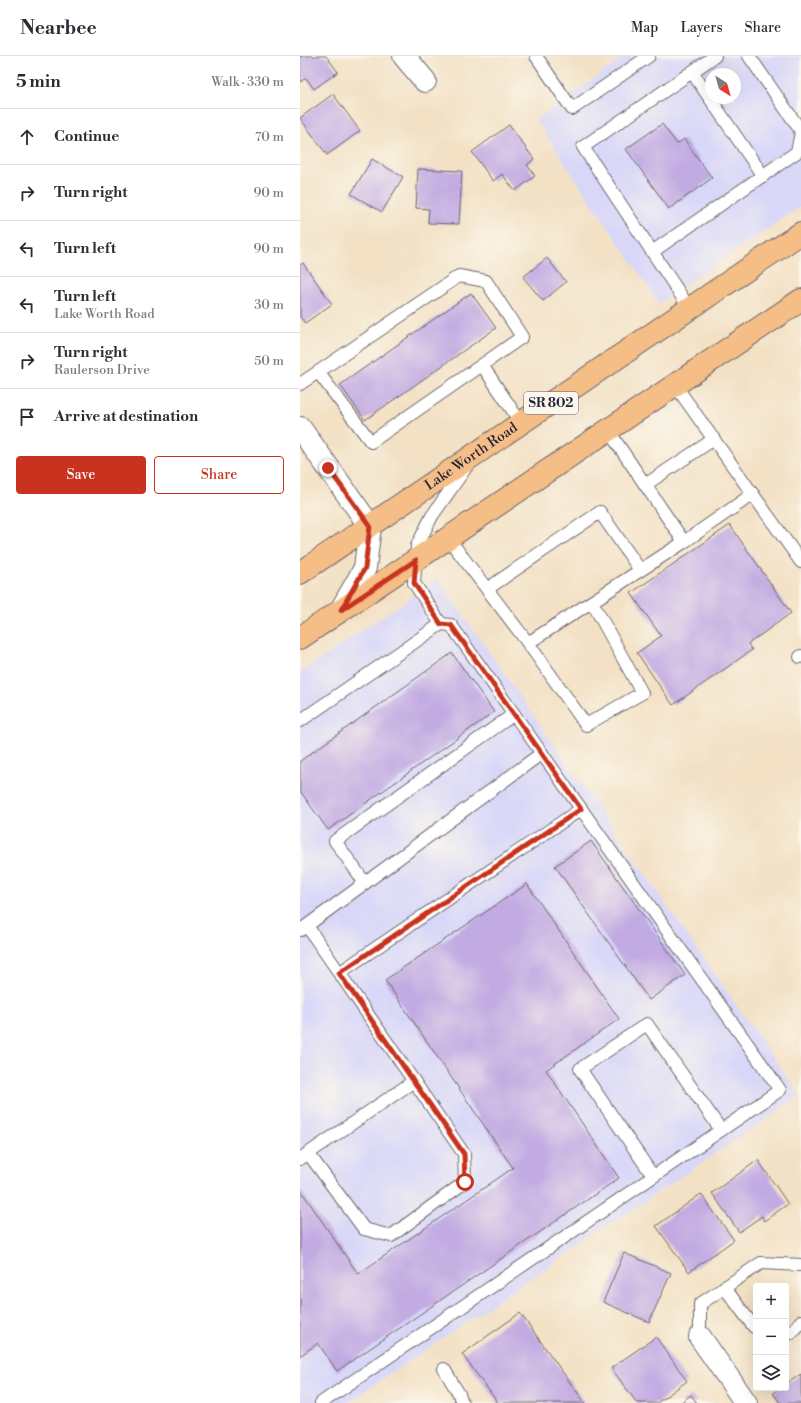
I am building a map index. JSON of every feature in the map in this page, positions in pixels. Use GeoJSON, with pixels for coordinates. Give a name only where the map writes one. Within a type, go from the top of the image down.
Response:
{"type":"FeatureCollection","features":[{"type":"Feature","properties":{"kind":"main road","name":"Lake Worth Road"},"geometry":{"type":"LineString","coordinates":[[300,573],[801,233]]}},
{"type":"Feature","properties":{"kind":"main road"},"geometry":{"type":"LineString","coordinates":[[300,638],[801,300]]}},
{"type":"Feature","properties":{"kind":"street"},"geometry":{"type":"LineString","coordinates":[[404,56],[425,81]]}},
{"type":"Feature","properties":{"kind":"street"},"geometry":{"type":"LineString","coordinates":[[300,428],[370,526],[365,568],[341,610]]}},
{"type":"Feature","properties":{"kind":"street"},"geometry":{"type":"LineString","coordinates":[[700,1337],[746,1403]]}},
{"type":"Feature","properties":{"kind":"lane"},"geometry":{"type":"LineString","coordinates":[[536,56],[572,109],[649,56]]}},
{"type":"Feature","properties":{"kind":"lane"},"geometry":{"type":"LineString","coordinates":[[690,309],[583,146],[715,56]]}},
{"type":"Feature","properties":{"kind":"lane"},"geometry":{"type":"LineString","coordinates":[[652,252],[797,152],[801,131],[749,56]]}},
{"type":"Feature","properties":{"kind":"lane"},"geometry":{"type":"LineString","coordinates":[[692,72],[763,176]]}},
{"type":"Feature","properties":{"kind":"lane"},"geometry":{"type":"LineString","coordinates":[[300,384],[459,276],[486,281],[522,337],[371,442],[318,372]]}},
{"type":"Feature","properties":{"kind":"lane"},"geometry":{"type":"LineString","coordinates":[[482,365],[521,423]]}},
{"type":"Feature","properties":{"kind":"lane"},"geometry":{"type":"LineString","coordinates":[[675,385],[801,562]]}},
{"type":"Feature","properties":{"kind":"lane"},"geometry":{"type":"LineString","coordinates":[[608,430],[684,542]]}},
{"type":"Feature","properties":{"kind":"lane"},"geometry":{"type":"LineString","coordinates":[[645,486],[714,439]]}},
{"type":"Feature","properties":{"kind":"lane"},"geometry":{"type":"LineString","coordinates":[[441,624],[414,583],[417,546],[432,516],[477,453]]}},
{"type":"Feature","properties":{"kind":"lane"},"geometry":{"type":"LineString","coordinates":[[528,643],[684,542],[753,494]]}},
{"type":"Feature","properties":{"kind":"lane"},"geometry":{"type":"LineString","coordinates":[[487,589],[600,512],[640,570]]}},
{"type":"Feature","properties":{"kind":"lane"},"geometry":{"type":"LineString","coordinates":[[448,538],[528,643],[586,725],[642,693],[592,602]]}},
{"type":"Feature","properties":{"kind":"lane"},"geometry":{"type":"LineString","coordinates":[[300,721],[441,624],[451,625],[780,1090],[321,1403]]}},
{"type":"Feature","properties":{"kind":"lane"},"geometry":{"type":"LineString","coordinates":[[365,883],[335,841],[514,714]]}},
{"type":"Feature","properties":{"kind":"lane"},"geometry":{"type":"LineString","coordinates":[[414,1081],[304,1156],[364,1229],[391,1236],[465,1182],[464,1154],[414,1081],[339,973],[303,928],[542,753]]}},
{"type":"Feature","properties":{"kind":"lane"},"geometry":{"type":"LineString","coordinates":[[339,973],[581,809]]}},
{"type":"Feature","properties":{"kind":"lane"},"geometry":{"type":"LineString","coordinates":[[654,1176],[580,1069],[647,1024],[721,1130]]}},
{"type":"Feature","properties":{"kind":"lane"},"geometry":{"type":"LineString","coordinates":[[700,1337],[700,1304],[761,1263],[801,1265]]}},
{"type":"Feature","properties":{"kind":"lane"},"geometry":{"type":"LineString","coordinates":[[724,1287],[753,1326]]}},
{"type":"Feature","properties":{"kind":"lane"},"geometry":{"type":"LineString","coordinates":[[789,1334],[791,1334],[801,1321]]}},
{"type":"Feature","properties":{"kind":"lane"},"geometry":{"type":"LineString","coordinates":[[444,1369],[459,1394],[462,1403]]}},
{"type":"Feature","properties":{"kind":"shaded area"},"geometry":{"type":"Polygon","coordinates":[[[626,56],[801,56],[801,206],[659,303],[536,120],[626,56]]]}},
{"type":"Feature","properties":{"kind":"shaded area"},"geometry":{"type":"Polygon","coordinates":[[[438,579],[800,1096],[347,1403],[300,1403],[300,673],[438,579]]]}},
{"type":"Feature","properties":{"kind":"building"},"geometry":{"type":"Polygon","coordinates":[[[300,56],[326,56],[338,72],[314,89],[306,78],[300,82],[300,56]]]}},
{"type":"Feature","properties":{"kind":"building"},"geometry":{"type":"Polygon","coordinates":[[[333,94],[360,131],[327,155],[300,118],[333,94]]]}},
{"type":"Feature","properties":{"kind":"building"},"geometry":{"type":"Polygon","coordinates":[[[662,124],[677,144],[684,139],[712,178],[669,209],[626,149],[662,124]]]}},
{"type":"Feature","properties":{"kind":"building"},"geometry":{"type":"Polygon","coordinates":[[[509,125],[534,159],[527,165],[535,176],[515,191],[502,174],[493,181],[472,152],[509,125]]]}},
{"type":"Feature","properties":{"kind":"building"},"geometry":{"type":"Polygon","coordinates":[[[372,159],[403,177],[382,212],[351,194],[372,159]]]}},
{"type":"Feature","properties":{"kind":"building"},"geometry":{"type":"Polygon","coordinates":[[[418,169],[462,171],[459,224],[428,223],[429,209],[416,208],[418,169]]]}},
{"type":"Feature","properties":{"kind":"building"},"geometry":{"type":"Polygon","coordinates":[[[547,258],[566,282],[543,301],[523,277],[547,258]]]}},
{"type":"Feature","properties":{"kind":"building"},"geometry":{"type":"Polygon","coordinates":[[[303,263],[332,304],[305,323],[300,317],[300,265],[303,263]]]}},
{"type":"Feature","properties":{"kind":"building"},"geometry":{"type":"Polygon","coordinates":[[[471,293],[496,328],[365,420],[340,385],[471,293]]]}},
{"type":"Feature","properties":{"kind":"building"},"geometry":{"type":"Polygon","coordinates":[[[730,525],[791,613],[748,644],[752,650],[673,705],[637,653],[661,636],[631,593],[730,525]]]}},
{"type":"Feature","properties":{"kind":"building"},"geometry":{"type":"Polygon","coordinates":[[[452,653],[494,712],[328,830],[300,791],[300,761],[452,653]]]}},
{"type":"Feature","properties":{"kind":"building"},"geometry":{"type":"Polygon","coordinates":[[[591,841],[685,975],[649,1000],[555,866],[591,841]]]}},
{"type":"Feature","properties":{"kind":"building"},"geometry":{"type":"Polygon","coordinates":[[[527,884],[619,1019],[546,1070],[619,1178],[337,1371],[318,1343],[300,1356],[300,1189],[358,1274],[513,1168],[385,980],[527,884]]]}},
{"type":"Feature","properties":{"kind":"building"},"geometry":{"type":"Polygon","coordinates":[[[758,1160],[788,1204],[764,1221],[762,1216],[739,1232],[712,1193],[758,1160]]]}},
{"type":"Feature","properties":{"kind":"building"},"geometry":{"type":"Polygon","coordinates":[[[701,1194],[734,1240],[689,1272],[656,1226],[701,1194]]]}},
{"type":"Feature","properties":{"kind":"building"},"geometry":{"type":"Polygon","coordinates":[[[624,1253],[671,1273],[649,1322],[603,1302],[624,1253]]]}},
{"type":"Feature","properties":{"kind":"building"},"geometry":{"type":"Polygon","coordinates":[[[520,1313],[585,1403],[498,1403],[462,1354],[520,1313]]]}},
{"type":"Feature","properties":{"kind":"building"},"geometry":{"type":"Polygon","coordinates":[[[656,1337],[687,1381],[657,1403],[637,1403],[611,1368],[656,1337]]]}},
{"type":"Feature","properties":{"kind":"building"},"geometry":{"type":"Polygon","coordinates":[[[801,1374],[801,1403],[780,1403],[773,1393],[776,1391],[789,1391],[789,1382],[801,1374]]]}},
{"type":"Feature","properties":{"kind":"building"},"geometry":{"type":"Polygon","coordinates":[[[691,1395],[697,1403],[680,1403],[691,1395]]]}},
{"type":"Feature","properties":{"kind":"route"},"geometry":{"type":"LineString","coordinates":[[328,468],[370,526],[365,568],[341,610],[416,560],[414,583],[441,624],[451,625],[581,809],[339,973],[464,1154],[465,1182]]}}]}
